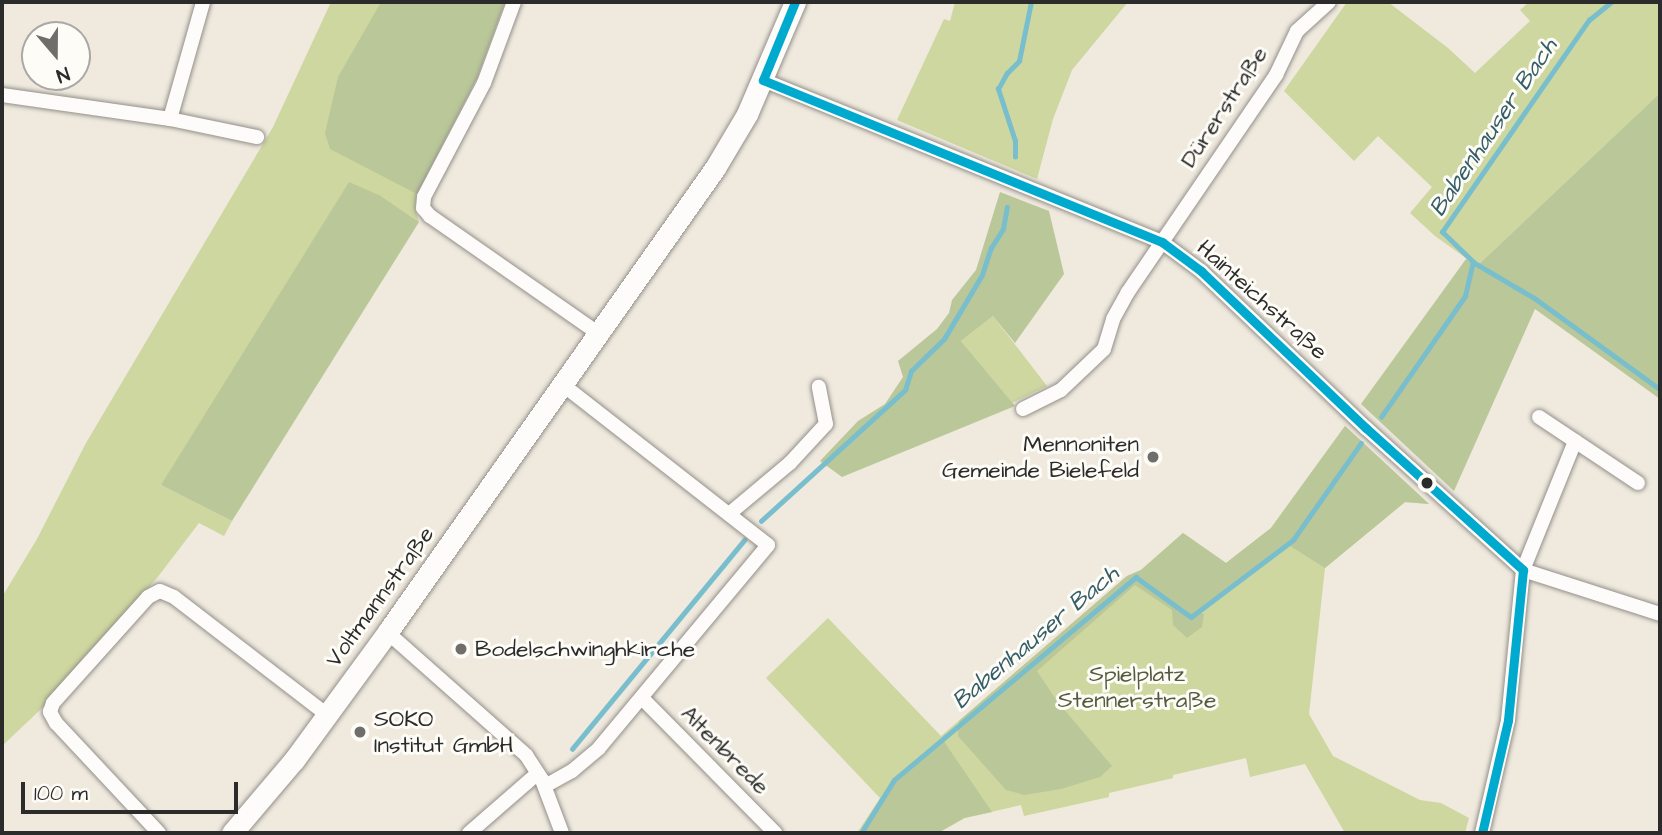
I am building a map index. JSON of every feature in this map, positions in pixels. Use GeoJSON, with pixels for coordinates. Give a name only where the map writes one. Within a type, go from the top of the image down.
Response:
{"type":"FeatureCollection","features":[{"type":"Feature","properties":{"kind":"street"},"geometry":{"type":"LineString","coordinates":[[170,119],[203,2]]}},
{"type":"Feature","properties":{"kind":"street"},"geometry":{"type":"LineString","coordinates":[[514,2],[484,83],[424,197],[423,208],[430,216],[598,333]]}},
{"type":"Feature","properties":{"kind":"street","name":"Voltmannstraße"},"geometry":{"type":"LineString","coordinates":[[232,833],[327,715],[715,168],[747,114],[795,2]]}},
{"type":"Feature","properties":{"kind":"street","name":"Dürerstraße"},"geometry":{"type":"LineString","coordinates":[[1162,242],[1276,75],[1297,31],[1329,2]]}},
{"type":"Feature","properties":{"kind":"street","name":"Hainteichstraße"},"geometry":{"type":"LineString","coordinates":[[763,80],[1162,242],[1201,271],[1523,570],[1660,614]]}},
{"type":"Feature","properties":{"kind":"street"},"geometry":{"type":"LineString","coordinates":[[2,95],[170,119],[257,138]]}},
{"type":"Feature","properties":{"kind":"street"},"geometry":{"type":"LineString","coordinates":[[1023,409],[1061,390],[1104,349],[1113,319],[1162,242]]}},
{"type":"Feature","properties":{"kind":"street"},"geometry":{"type":"LineString","coordinates":[[469,833],[542,779],[572,771],[599,748],[768,545],[563,385]]}},
{"type":"Feature","properties":{"kind":"street"},"geometry":{"type":"LineString","coordinates":[[729,514],[790,463],[826,424],[819,387]]}},
{"type":"Feature","properties":{"kind":"street"},"geometry":{"type":"LineString","coordinates":[[1539,417],[1638,483]]}},
{"type":"Feature","properties":{"kind":"street"},"geometry":{"type":"LineString","coordinates":[[1482,833],[1508,720],[1523,570],[1576,441]]}},
{"type":"Feature","properties":{"kind":"street"},"geometry":{"type":"LineString","coordinates":[[159,833],[56,723],[50,712],[53,703],[148,597],[160,592],[174,597],[327,715]]}},
{"type":"Feature","properties":{"kind":"street"},"geometry":{"type":"LineString","coordinates":[[387,632],[518,747],[542,779],[562,833]]}},
{"type":"Feature","properties":{"kind":"street","name":"Altenbrede"},"geometry":{"type":"LineString","coordinates":[[642,698],[775,833]]}},
{"type":"Feature","properties":{"kind":"green space"},"geometry":{"type":"Polygon","coordinates":[[[331,2],[505,2],[477,78],[417,194],[415,208],[419,222],[381,196],[161,485],[232,521],[224,536],[199,523],[157,578],[39,711],[2,746],[2,597],[37,539],[86,443],[273,127],[331,2]]]}},
{"type":"Feature","properties":{"kind":"green space"},"geometry":{"type":"Polygon","coordinates":[[[381,2],[505,2],[477,78],[417,194],[330,149],[325,133],[338,77],[381,2]]]}},
{"type":"Feature","properties":{"kind":"green space"},"geometry":{"type":"Polygon","coordinates":[[[955,2],[1128,2],[1072,70],[1053,119],[1037,179],[897,120],[944,19],[950,21],[955,2]]]}},
{"type":"Feature","properties":{"kind":"green space"},"geometry":{"type":"Polygon","coordinates":[[[1347,2],[1388,2],[1448,48],[1475,73],[1530,21],[1520,10],[1529,2],[1660,2],[1660,93],[1477,266],[1435,236],[1410,213],[1432,187],[1378,136],[1354,161],[1284,91],[1347,2]]]}},
{"type":"Feature","properties":{"kind":"green space"},"geometry":{"type":"Polygon","coordinates":[[[1660,93],[1660,399],[1535,309],[1454,491],[1361,404],[1466,259],[1477,266],[1660,93]]]}},
{"type":"Feature","properties":{"kind":"green space"},"geometry":{"type":"Polygon","coordinates":[[[349,182],[381,196],[419,222],[232,521],[161,485],[349,182]]]}},
{"type":"Feature","properties":{"kind":"green space"},"geometry":{"type":"Polygon","coordinates":[[[1000,192],[1049,211],[1064,274],[1015,343],[993,316],[961,341],[1015,406],[842,477],[820,461],[858,421],[885,404],[903,377],[898,361],[937,329],[949,313],[952,300],[976,270],[1000,192]]]}},
{"type":"Feature","properties":{"kind":"green space"},"geometry":{"type":"Polygon","coordinates":[[[993,316],[1047,386],[1012,403],[961,341],[993,316]]]}},
{"type":"Feature","properties":{"kind":"green space","name":"Spielplatz Stennerstraße"},"geometry":{"type":"Polygon","coordinates":[[[1345,426],[1429,504],[1405,502],[1325,568],[1309,714],[1333,756],[1420,800],[1441,803],[1469,818],[1465,833],[1345,833],[1305,764],[1250,777],[1246,758],[1109,793],[1109,797],[1024,816],[1021,805],[965,818],[938,833],[857,833],[880,798],[766,678],[828,618],[941,736],[1127,576],[1141,570],[1183,533],[1226,563],[1271,528],[1345,426]]]}},
{"type":"Feature","properties":{"kind":"green space"},"geometry":{"type":"Polygon","coordinates":[[[1345,426],[1429,504],[1405,502],[1325,568],[1287,544],[1196,612],[1204,614],[1202,627],[1187,638],[1173,625],[1172,610],[1135,585],[1037,671],[1057,701],[1112,766],[1100,777],[1061,789],[1024,795],[1006,790],[958,736],[959,721],[1127,576],[1141,570],[1183,533],[1226,563],[1271,528],[1345,426]]]}},
{"type":"Feature","properties":{"kind":"green space"},"geometry":{"type":"Polygon","coordinates":[[[943,740],[992,812],[964,818],[938,833],[862,833],[895,781],[943,740]]]}},
{"type":"Feature","properties":{"kind":"waterway"},"geometry":{"type":"LineString","coordinates":[[1015,157],[1015,141],[998,89],[1007,73],[1019,61],[1031,2]]}},
{"type":"Feature","properties":{"kind":"waterway","name":"Babenhauser Bach"},"geometry":{"type":"LineString","coordinates":[[1381,417],[1465,296],[1473,262],[1442,232],[1589,20],[1611,2]]}},
{"type":"Feature","properties":{"kind":"waterway"},"geometry":{"type":"LineString","coordinates":[[761,521],[905,390],[911,371],[944,339],[982,275],[991,248],[1003,229],[1007,207]]}},
{"type":"Feature","properties":{"kind":"waterway"},"geometry":{"type":"LineString","coordinates":[[1473,262],[1536,299],[1660,389]]}},
{"type":"Feature","properties":{"kind":"waterway","name":"Babenhauser Bach"},"geometry":{"type":"LineString","coordinates":[[861,833],[894,780],[1136,577],[1191,617],[1293,540],[1361,443]]}},
{"type":"Feature","properties":{"kind":"waterway"},"geometry":{"type":"LineString","coordinates":[[572,749],[744,540]]}},
{"type":"Feature","properties":{"kind":"transit line"},"geometry":{"type":"LineString","coordinates":[[763,80],[795,2]]}},
{"type":"Feature","properties":{"kind":"transit line"},"geometry":{"type":"LineString","coordinates":[[763,80],[1162,242],[1201,271],[1366,428],[1523,570]]}},
{"type":"Feature","properties":{"kind":"transit line"},"geometry":{"type":"LineString","coordinates":[[1482,833],[1508,720],[1523,570]]}},
{"type":"Feature","properties":{"kind":"place","name":"Mennoniten Gemeinde Bielefeld"},"geometry":{"type":"Point","coordinates":[1153,457]}},
{"type":"Feature","properties":{"kind":"place","name":"Bodelschwinghkirche"},"geometry":{"type":"Point","coordinates":[461,649]}},
{"type":"Feature","properties":{"kind":"place","name":"SOKO Institut GmbH"},"geometry":{"type":"Point","coordinates":[360,732]}}]}
